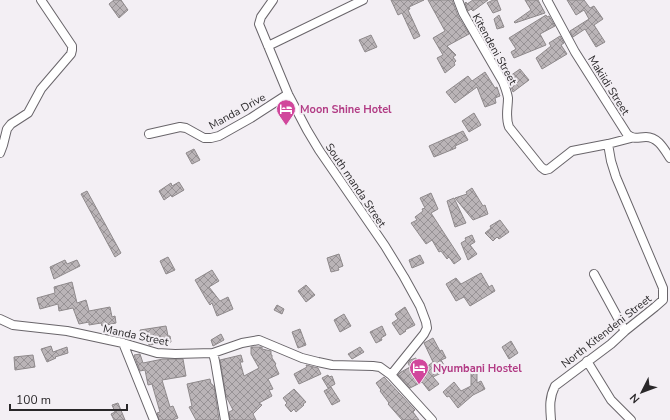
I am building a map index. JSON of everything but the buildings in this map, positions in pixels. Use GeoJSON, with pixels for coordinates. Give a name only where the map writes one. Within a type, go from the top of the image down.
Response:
{"type":"FeatureCollection","features":[{"type":"Feature","properties":{"kind":"street"},"geometry":{"type":"LineString","coordinates":[[0,153],[4,145],[7,129],[11,124],[28,113],[41,89],[71,54],[72,46],[40,0]]}},
{"type":"Feature","properties":{"kind":"street","name":"South manda Street"},"geometry":{"type":"LineString","coordinates":[[273,0],[259,21],[260,27],[288,94],[319,150],[370,223],[404,277],[420,306],[426,322],[427,328],[424,334],[391,374]]}},
{"type":"Feature","properties":{"kind":"street"},"geometry":{"type":"LineString","coordinates":[[268,46],[363,0]]}},
{"type":"Feature","properties":{"kind":"street","name":"Kitendeni Street"},"geometry":{"type":"LineString","coordinates":[[458,0],[503,82],[507,93],[506,114],[509,127],[541,167],[545,170],[549,169],[572,151],[631,138]]}},
{"type":"Feature","properties":{"kind":"street","name":"Makiidi Street"},"geometry":{"type":"LineString","coordinates":[[547,0],[575,52],[618,122],[631,138]]}},
{"type":"Feature","properties":{"kind":"street","name":"Manda Drive"},"geometry":{"type":"LineString","coordinates":[[149,134],[180,126],[204,138],[219,136],[251,118],[288,94]]}},
{"type":"Feature","properties":{"kind":"street"},"geometry":{"type":"LineString","coordinates":[[631,138],[644,137],[653,139],[659,143],[670,158]]}},
{"type":"Feature","properties":{"kind":"street","name":"North Kitendeni Street"},"geometry":{"type":"LineString","coordinates":[[551,420],[550,402],[555,386],[666,300],[664,288],[610,161],[608,144]]}},
{"type":"Feature","properties":{"kind":"street"},"geometry":{"type":"LineString","coordinates":[[594,274],[625,331]]}},
{"type":"Feature","properties":{"kind":"street","name":"Manda Street"},"geometry":{"type":"LineString","coordinates":[[0,319],[13,325],[67,331],[123,343],[157,353],[213,354],[242,343],[259,340],[302,358],[318,362],[332,365],[380,367],[391,374],[432,420]]}},
{"type":"Feature","properties":{"kind":"street"},"geometry":{"type":"LineString","coordinates":[[123,343],[154,420]]}},
{"type":"Feature","properties":{"kind":"street"},"geometry":{"type":"LineString","coordinates":[[213,354],[225,420]]}},
{"type":"Feature","properties":{"kind":"street"},"geometry":{"type":"LineString","coordinates":[[587,360],[611,400],[631,420]]}},
{"type":"Feature","properties":{"kind":"place","name":"Moon Shine Hotel"},"geometry":{"type":"Point","coordinates":[286,126]}},
{"type":"Feature","properties":{"kind":"place","name":"Nyumbani Hostel"},"geometry":{"type":"Point","coordinates":[419,385]}}]}
